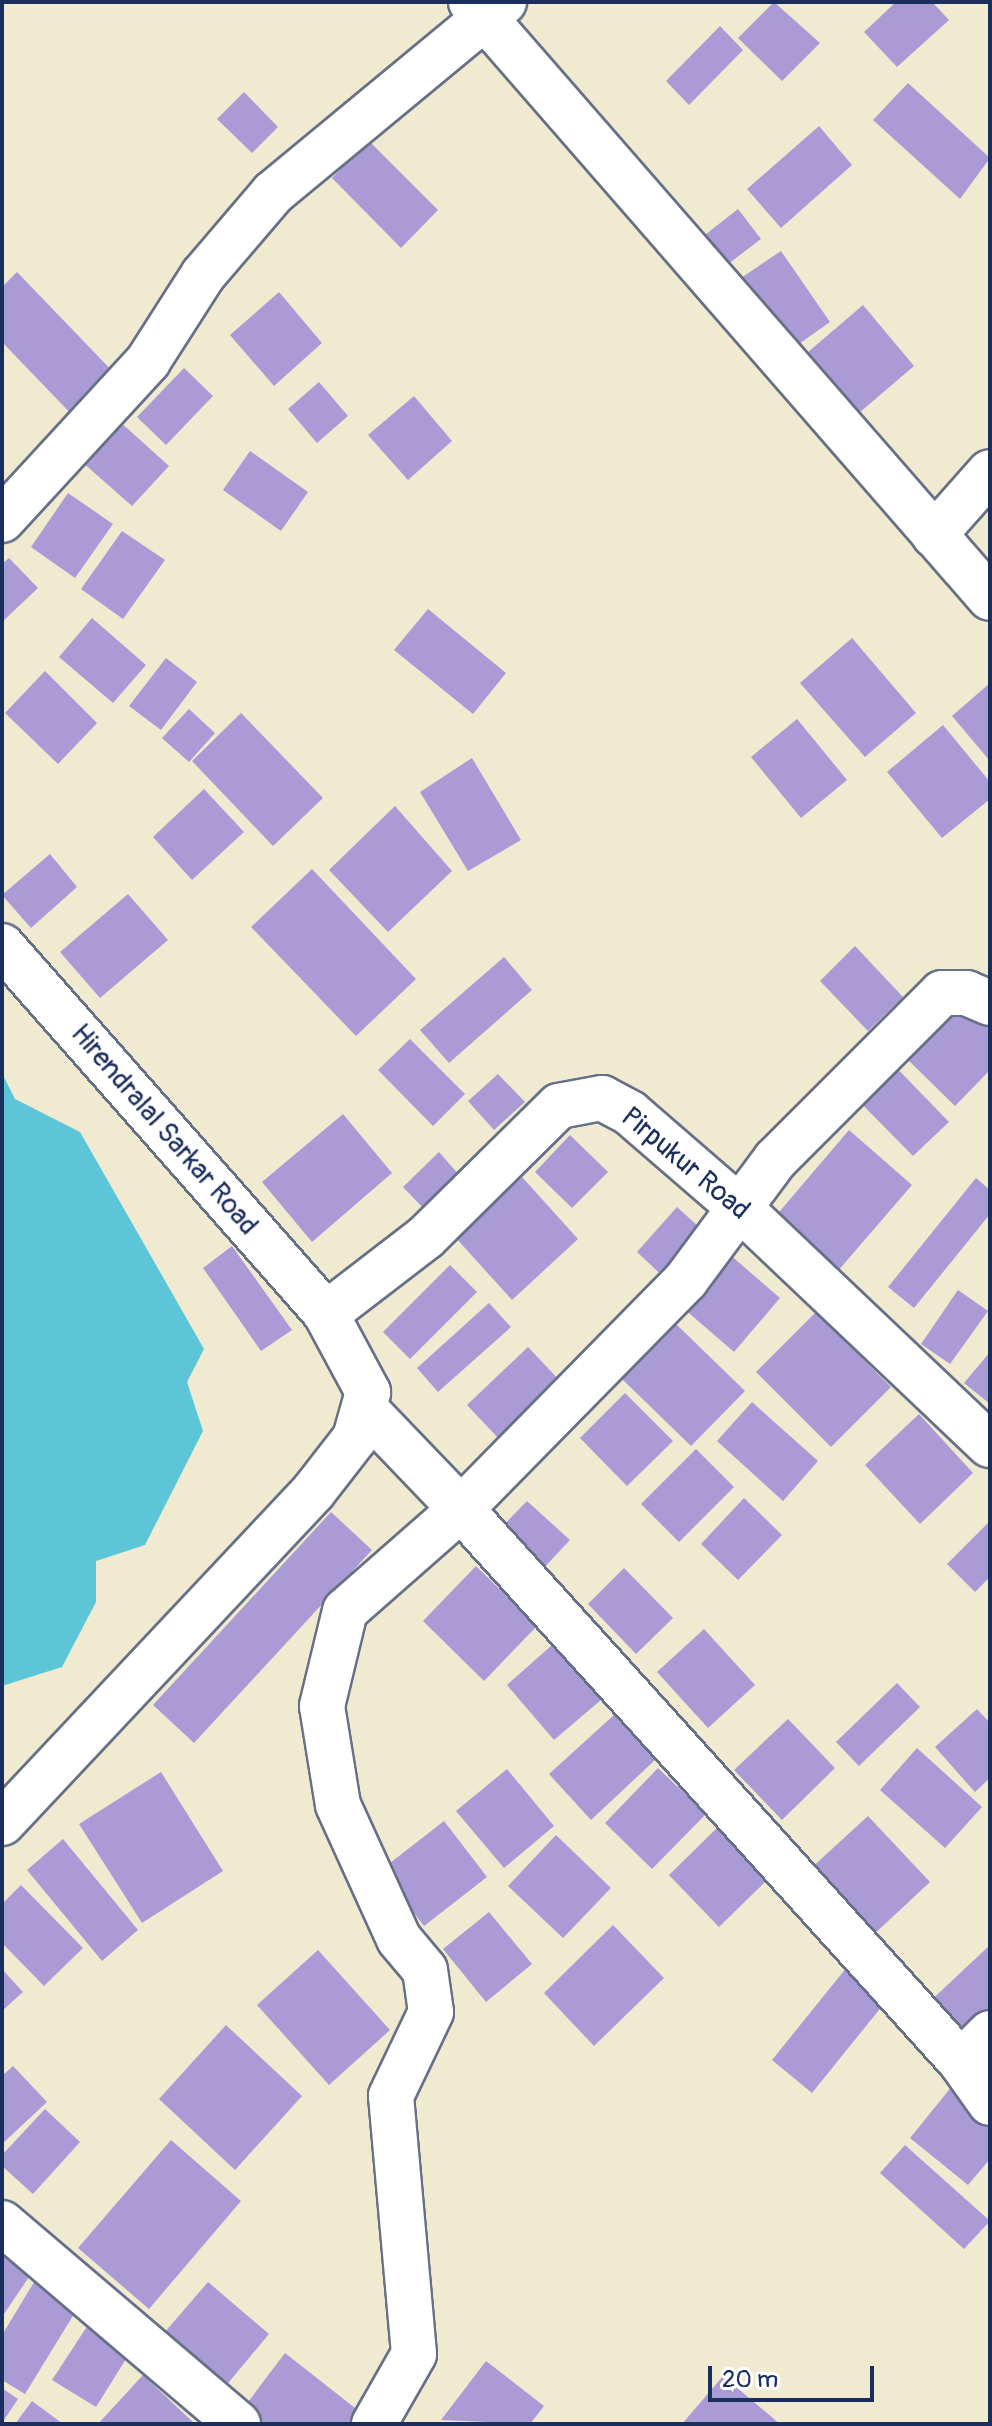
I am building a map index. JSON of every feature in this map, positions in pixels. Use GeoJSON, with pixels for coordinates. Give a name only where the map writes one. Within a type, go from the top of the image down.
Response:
{"type":"FeatureCollection","features":[{"type":"Feature","properties":{"kind":"street"},"geometry":{"type":"LineString","coordinates":[[2,520],[148,361],[203,275],[273,193],[486,7],[990,598]]}},
{"type":"Feature","properties":{"kind":"street"},"geometry":{"type":"LineString","coordinates":[[934,535],[990,472]]}},
{"type":"Feature","properties":{"kind":"street","name":"Hirendralal Sarkar Road"},"geometry":{"type":"LineString","coordinates":[[2,946],[326,1314],[368,1392],[368,1412]]}},
{"type":"Feature","properties":{"kind":"street"},"geometry":{"type":"LineString","coordinates":[[374,2424],[414,2354],[391,2096],[431,2012],[425,1970],[399,1939],[338,1805],[322,1706],[345,1611],[461,1509],[686,1280],[743,1211],[775,1160],[942,993],[990,1003]]}},
{"type":"Feature","properties":{"kind":"street","name":"Pirpukur Road"},"geometry":{"type":"LineString","coordinates":[[326,1314],[426,1237],[559,1106],[602,1098],[630,1113],[743,1211],[990,1445]]}},
{"type":"Feature","properties":{"kind":"street"},"geometry":{"type":"LineString","coordinates":[[2,1823],[313,1492],[368,1412],[976,2047],[990,2103]]}},
{"type":"Feature","properties":{"kind":"street"},"geometry":{"type":"LineString","coordinates":[[2,2223],[238,2424]]}},
{"type":"Feature","properties":{"kind":"water"},"geometry":{"type":"Polygon","coordinates":[[[2,1073],[15,1099],[80,1132],[204,1349],[187,1382],[203,1431],[145,1545],[96,1561],[96,1602],[62,1667],[2,1686],[2,1073]]]}},
{"type":"Feature","properties":{"kind":"building"},"geometry":{"type":"Polygon","coordinates":[[[774,2],[820,43],[782,81],[738,38],[774,2]]]}},
{"type":"Feature","properties":{"kind":"building"},"geometry":{"type":"Polygon","coordinates":[[[896,2],[932,2],[949,20],[897,67],[864,32],[896,2]]]}},
{"type":"Feature","properties":{"kind":"building"},"geometry":{"type":"Polygon","coordinates":[[[720,26],[743,50],[689,105],[666,81],[720,26]]]}},
{"type":"Feature","properties":{"kind":"building"},"geometry":{"type":"Polygon","coordinates":[[[908,83],[990,158],[960,199],[873,120],[908,83]]]}},
{"type":"Feature","properties":{"kind":"building"},"geometry":{"type":"Polygon","coordinates":[[[244,92],[278,127],[252,153],[217,119],[244,92]]]}},
{"type":"Feature","properties":{"kind":"building"},"geometry":{"type":"Polygon","coordinates":[[[819,126],[852,165],[781,228],[747,189],[819,126]]]}},
{"type":"Feature","properties":{"kind":"building"},"geometry":{"type":"Polygon","coordinates":[[[368,140],[438,210],[401,248],[332,178],[368,140]]]}},
{"type":"Feature","properties":{"kind":"building"},"geometry":{"type":"Polygon","coordinates":[[[738,209],[761,239],[715,274],[692,245],[738,209]]]}},
{"type":"Feature","properties":{"kind":"building"},"geometry":{"type":"Polygon","coordinates":[[[781,251],[830,322],[782,356],[732,284],[781,251]]]}},
{"type":"Feature","properties":{"kind":"building"},"geometry":{"type":"Polygon","coordinates":[[[17,272],[119,378],[77,420],[2,342],[2,287],[17,272]]]}},
{"type":"Feature","properties":{"kind":"building"},"geometry":{"type":"Polygon","coordinates":[[[279,292],[322,343],[274,386],[230,335],[279,292]]]}},
{"type":"Feature","properties":{"kind":"building"},"geometry":{"type":"Polygon","coordinates":[[[863,305],[914,366],[845,425],[794,364],[863,305]]]}},
{"type":"Feature","properties":{"kind":"building"},"geometry":{"type":"Polygon","coordinates":[[[184,368],[213,396],[166,445],[137,417],[184,368]]]}},
{"type":"Feature","properties":{"kind":"building"},"geometry":{"type":"Polygon","coordinates":[[[319,382],[348,416],[317,443],[288,409],[319,382]]]}},
{"type":"Feature","properties":{"kind":"building"},"geometry":{"type":"Polygon","coordinates":[[[414,396],[452,441],[408,480],[368,435],[414,396]]]}},
{"type":"Feature","properties":{"kind":"building"},"geometry":{"type":"Polygon","coordinates":[[[118,420],[169,466],[132,506],[81,461],[118,420]]]}},
{"type":"Feature","properties":{"kind":"building"},"geometry":{"type":"Polygon","coordinates":[[[250,451],[308,492],[281,531],[223,490],[250,451]]]}},
{"type":"Feature","properties":{"kind":"building"},"geometry":{"type":"Polygon","coordinates":[[[68,493],[113,524],[75,578],[31,547],[68,493]]]}},
{"type":"Feature","properties":{"kind":"building"},"geometry":{"type":"Polygon","coordinates":[[[122,531],[165,560],[123,619],[81,589],[122,531]]]}},
{"type":"Feature","properties":{"kind":"building"},"geometry":{"type":"Polygon","coordinates":[[[9,558],[38,588],[2,622],[2,564],[9,558]]]}},
{"type":"Feature","properties":{"kind":"building"},"geometry":{"type":"Polygon","coordinates":[[[428,609],[506,673],[473,714],[394,650],[428,609]]]}},
{"type":"Feature","properties":{"kind":"building"},"geometry":{"type":"Polygon","coordinates":[[[92,618],[146,665],[113,703],[59,657],[92,618]]]}},
{"type":"Feature","properties":{"kind":"building"},"geometry":{"type":"Polygon","coordinates":[[[852,638],[916,713],[865,757],[800,683],[852,638]]]}},
{"type":"Feature","properties":{"kind":"building"},"geometry":{"type":"Polygon","coordinates":[[[166,658],[197,682],[161,730],[129,706],[166,658]]]}},
{"type":"Feature","properties":{"kind":"building"},"geometry":{"type":"Polygon","coordinates":[[[45,671],[97,723],[58,764],[5,713],[45,671]]]}},
{"type":"Feature","properties":{"kind":"building"},"geometry":{"type":"Polygon","coordinates":[[[990,683],[990,761],[952,716],[990,683]]]}},
{"type":"Feature","properties":{"kind":"building"},"geometry":{"type":"Polygon","coordinates":[[[189,709],[215,733],[189,762],[162,738],[189,709]]]}},
{"type":"Feature","properties":{"kind":"building"},"geometry":{"type":"Polygon","coordinates":[[[241,713],[323,798],[273,846],[192,761],[241,713]]]}},
{"type":"Feature","properties":{"kind":"building"},"geometry":{"type":"Polygon","coordinates":[[[797,719],[847,780],[801,818],[751,757],[797,719]]]}},
{"type":"Feature","properties":{"kind":"building"},"geometry":{"type":"Polygon","coordinates":[[[943,725],[990,782],[990,799],[942,838],[887,772],[943,725]]]}},
{"type":"Feature","properties":{"kind":"building"},"geometry":{"type":"Polygon","coordinates":[[[472,758],[521,840],[468,871],[420,792],[472,758]]]}},
{"type":"Feature","properties":{"kind":"building"},"geometry":{"type":"Polygon","coordinates":[[[204,789],[244,832],[192,880],[153,837],[204,789]]]}},
{"type":"Feature","properties":{"kind":"building"},"geometry":{"type":"Polygon","coordinates":[[[395,806],[452,871],[388,932],[329,870],[395,806]]]}},
{"type":"Feature","properties":{"kind":"building"},"geometry":{"type":"Polygon","coordinates":[[[50,854],[77,887],[31,928],[2,895],[50,854]]]}},
{"type":"Feature","properties":{"kind":"building"},"geometry":{"type":"Polygon","coordinates":[[[312,869],[416,979],[356,1036],[251,927],[312,869]]]}},
{"type":"Feature","properties":{"kind":"building"},"geometry":{"type":"Polygon","coordinates":[[[128,894],[168,940],[100,998],[60,952],[128,894]]]}},
{"type":"Feature","properties":{"kind":"building"},"geometry":{"type":"Polygon","coordinates":[[[855,946],[903,997],[868,1031],[820,981],[855,946]]]}},
{"type":"Feature","properties":{"kind":"building"},"geometry":{"type":"Polygon","coordinates":[[[504,957],[532,990],[449,1063],[420,1030],[504,957]]]}},
{"type":"Feature","properties":{"kind":"building"},"geometry":{"type":"Polygon","coordinates":[[[958,994],[990,1026],[990,1070],[955,1106],[901,1053],[958,994]]]}},
{"type":"Feature","properties":{"kind":"building"},"geometry":{"type":"Polygon","coordinates":[[[410,1039],[465,1094],[433,1126],[378,1070],[410,1039]]]}},
{"type":"Feature","properties":{"kind":"building"},"geometry":{"type":"Polygon","coordinates":[[[887,1058],[949,1122],[913,1156],[851,1093],[887,1058]]]}},
{"type":"Feature","properties":{"kind":"building"},"geometry":{"type":"Polygon","coordinates":[[[498,1074],[525,1102],[494,1130],[468,1101],[498,1074]]]}},
{"type":"Feature","properties":{"kind":"building"},"geometry":{"type":"Polygon","coordinates":[[[343,1114],[392,1173],[312,1242],[262,1182],[343,1114]]]}},
{"type":"Feature","properties":{"kind":"building"},"geometry":{"type":"Polygon","coordinates":[[[849,1130],[912,1185],[837,1272],[774,1218],[849,1130]]]}},
{"type":"Feature","properties":{"kind":"building"},"geometry":{"type":"Polygon","coordinates":[[[570,1135],[608,1172],[572,1208],[535,1172],[570,1135]]]}},
{"type":"Feature","properties":{"kind":"building"},"geometry":{"type":"Polygon","coordinates":[[[439,1152],[460,1176],[424,1209],[403,1187],[439,1152]]]}},
{"type":"Feature","properties":{"kind":"building"},"geometry":{"type":"Polygon","coordinates":[[[522,1177],[578,1239],[512,1300],[455,1237],[522,1177]]]}},
{"type":"Feature","properties":{"kind":"building"},"geometry":{"type":"Polygon","coordinates":[[[976,1178],[990,1190],[990,1214],[914,1308],[888,1287],[976,1178]]]}},
{"type":"Feature","properties":{"kind":"building"},"geometry":{"type":"Polygon","coordinates":[[[677,1207],[710,1237],[669,1282],[637,1252],[677,1207]]]}},
{"type":"Feature","properties":{"kind":"building"},"geometry":{"type":"Polygon","coordinates":[[[232,1246],[292,1330],[261,1351],[203,1268],[232,1246]]]}},
{"type":"Feature","properties":{"kind":"building"},"geometry":{"type":"Polygon","coordinates":[[[728,1253],[780,1298],[734,1352],[682,1307],[728,1253]]]}},
{"type":"Feature","properties":{"kind":"building"},"geometry":{"type":"Polygon","coordinates":[[[450,1265],[477,1292],[410,1359],[383,1332],[450,1265]]]}},
{"type":"Feature","properties":{"kind":"building"},"geometry":{"type":"Polygon","coordinates":[[[958,1290],[988,1311],[950,1364],[921,1344],[958,1290]]]}},
{"type":"Feature","properties":{"kind":"building"},"geometry":{"type":"Polygon","coordinates":[[[489,1303],[511,1327],[438,1392],[417,1368],[489,1303]]]}},
{"type":"Feature","properties":{"kind":"building"},"geometry":{"type":"Polygon","coordinates":[[[816,1312],[891,1387],[831,1447],[756,1372],[816,1312]]]}},
{"type":"Feature","properties":{"kind":"building"},"geometry":{"type":"Polygon","coordinates":[[[675,1323],[745,1391],[691,1446],[621,1378],[675,1323]]]}},
{"type":"Feature","properties":{"kind":"building"},"geometry":{"type":"Polygon","coordinates":[[[528,1347],[561,1382],[500,1440],[467,1405],[528,1347]]]}},
{"type":"Feature","properties":{"kind":"building"},"geometry":{"type":"Polygon","coordinates":[[[990,1352],[990,1404],[964,1383],[990,1352]]]}},
{"type":"Feature","properties":{"kind":"building"},"geometry":{"type":"Polygon","coordinates":[[[625,1393],[673,1441],[627,1486],[580,1438],[625,1393]]]}},
{"type":"Feature","properties":{"kind":"building"},"geometry":{"type":"Polygon","coordinates":[[[752,1402],[818,1461],[783,1501],[717,1441],[752,1402]]]}},
{"type":"Feature","properties":{"kind":"building"},"geometry":{"type":"Polygon","coordinates":[[[919,1414],[973,1473],[920,1524],[865,1465],[919,1414]]]}},
{"type":"Feature","properties":{"kind":"building"},"geometry":{"type":"Polygon","coordinates":[[[696,1449],[734,1487],[679,1542],[641,1504],[696,1449]]]}},
{"type":"Feature","properties":{"kind":"building"},"geometry":{"type":"Polygon","coordinates":[[[744,1498],[782,1535],[738,1580],[701,1544],[744,1498]]]}},
{"type":"Feature","properties":{"kind":"building"},"geometry":{"type":"Polygon","coordinates":[[[527,1501],[570,1540],[539,1573],[496,1533],[527,1501]]]}},
{"type":"Feature","properties":{"kind":"building"},"geometry":{"type":"Polygon","coordinates":[[[331,1512],[372,1550],[194,1743],[153,1705],[331,1512]]]}},
{"type":"Feature","properties":{"kind":"building"},"geometry":{"type":"Polygon","coordinates":[[[990,1521],[990,1577],[975,1592],[947,1564],[990,1521]]]}},
{"type":"Feature","properties":{"kind":"building"},"geometry":{"type":"Polygon","coordinates":[[[476,1566],[537,1626],[484,1681],[423,1621],[476,1566]]]}},
{"type":"Feature","properties":{"kind":"building"},"geometry":{"type":"Polygon","coordinates":[[[624,1568],[673,1618],[636,1654],[588,1604],[624,1568]]]}},
{"type":"Feature","properties":{"kind":"building"},"geometry":{"type":"Polygon","coordinates":[[[704,1629],[755,1685],[708,1728],[657,1672],[704,1629]]]}},
{"type":"Feature","properties":{"kind":"building"},"geometry":{"type":"Polygon","coordinates":[[[560,1638],[608,1694],[554,1740],[507,1685],[560,1638]]]}},
{"type":"Feature","properties":{"kind":"building"},"geometry":{"type":"Polygon","coordinates":[[[897,1683],[920,1707],[859,1766],[836,1742],[897,1683]]]}},
{"type":"Feature","properties":{"kind":"building"},"geometry":{"type":"Polygon","coordinates":[[[977,1709],[990,1723],[990,1778],[975,1792],[935,1747],[977,1709]]]}},
{"type":"Feature","properties":{"kind":"building"},"geometry":{"type":"Polygon","coordinates":[[[614,1715],[655,1760],[591,1820],[549,1774],[614,1715]]]}},
{"type":"Feature","properties":{"kind":"building"},"geometry":{"type":"Polygon","coordinates":[[[788,1719],[835,1768],[782,1820],[734,1770],[788,1719]]]}},
{"type":"Feature","properties":{"kind":"building"},"geometry":{"type":"Polygon","coordinates":[[[917,1748],[982,1807],[945,1848],[880,1790],[917,1748]]]}},
{"type":"Feature","properties":{"kind":"building"},"geometry":{"type":"Polygon","coordinates":[[[658,1768],[706,1814],[652,1869],[605,1823],[658,1768]]]}},
{"type":"Feature","properties":{"kind":"building"},"geometry":{"type":"Polygon","coordinates":[[[507,1769],[554,1826],[504,1868],[456,1811],[507,1769]]]}},
{"type":"Feature","properties":{"kind":"building"},"geometry":{"type":"Polygon","coordinates":[[[161,1772],[223,1871],[142,1923],[79,1824],[161,1772]]]}},
{"type":"Feature","properties":{"kind":"building"},"geometry":{"type":"Polygon","coordinates":[[[868,1816],[930,1882],[871,1937],[809,1870],[868,1816]]]}},
{"type":"Feature","properties":{"kind":"building"},"geometry":{"type":"Polygon","coordinates":[[[444,1821],[487,1877],[424,1926],[381,1870],[444,1821]]]}},
{"type":"Feature","properties":{"kind":"building"},"geometry":{"type":"Polygon","coordinates":[[[719,1826],[769,1878],[719,1927],[669,1875],[719,1826]]]}},
{"type":"Feature","properties":{"kind":"building"},"geometry":{"type":"Polygon","coordinates":[[[556,1835],[611,1888],[563,1938],[508,1886],[556,1835]]]}},
{"type":"Feature","properties":{"kind":"building"},"geometry":{"type":"Polygon","coordinates":[[[63,1839],[138,1930],[102,1961],[27,1870],[63,1839]]]}},
{"type":"Feature","properties":{"kind":"building"},"geometry":{"type":"Polygon","coordinates":[[[21,1885],[83,1948],[44,1986],[2,1943],[2,1904],[21,1885]]]}},
{"type":"Feature","properties":{"kind":"building"},"geometry":{"type":"Polygon","coordinates":[[[489,1912],[532,1964],[486,2002],[443,1949],[489,1912]]]}},
{"type":"Feature","properties":{"kind":"building"},"geometry":{"type":"Polygon","coordinates":[[[613,1925],[664,1978],[594,2046],[544,1993],[613,1925]]]}},
{"type":"Feature","properties":{"kind":"building"},"geometry":{"type":"Polygon","coordinates":[[[990,1945],[990,2019],[960,2047],[924,2007],[990,1945]]]}},
{"type":"Feature","properties":{"kind":"building"},"geometry":{"type":"Polygon","coordinates":[[[318,1950],[390,2030],[329,2085],[257,2005],[318,1950]]]}},
{"type":"Feature","properties":{"kind":"building"},"geometry":{"type":"Polygon","coordinates":[[[847,1967],[887,2000],[812,2093],[772,2060],[847,1967]]]}},
{"type":"Feature","properties":{"kind":"building"},"geometry":{"type":"Polygon","coordinates":[[[2,1969],[23,1992],[2,2011],[2,1969]]]}},
{"type":"Feature","properties":{"kind":"building"},"geometry":{"type":"Polygon","coordinates":[[[226,2025],[302,2096],[235,2170],[159,2099],[226,2025]]]}},
{"type":"Feature","properties":{"kind":"building"},"geometry":{"type":"Polygon","coordinates":[[[13,2066],[47,2102],[2,2144],[2,2076],[13,2066]]]}},
{"type":"Feature","properties":{"kind":"building"},"geometry":{"type":"Polygon","coordinates":[[[953,2085],[990,2116],[990,2159],[968,2185],[910,2138],[953,2085]]]}},
{"type":"Feature","properties":{"kind":"building"},"geometry":{"type":"Polygon","coordinates":[[[45,2109],[80,2142],[33,2194],[2,2166],[2,2155],[45,2109]]]}},
{"type":"Feature","properties":{"kind":"building"},"geometry":{"type":"Polygon","coordinates":[[[171,2140],[241,2201],[149,2309],[78,2248],[171,2140]]]}},
{"type":"Feature","properties":{"kind":"building"},"geometry":{"type":"Polygon","coordinates":[[[905,2145],[990,2221],[964,2249],[880,2173],[905,2145]]]}},
{"type":"Feature","properties":{"kind":"building"},"geometry":{"type":"Polygon","coordinates":[[[2,2245],[35,2268],[2,2317],[2,2245]]]}},
{"type":"Feature","properties":{"kind":"building"},"geometry":{"type":"Polygon","coordinates":[[[36,2279],[79,2306],[25,2394],[2,2380],[2,2335],[36,2279]]]}},
{"type":"Feature","properties":{"kind":"building"},"geometry":{"type":"Polygon","coordinates":[[[208,2282],[269,2334],[219,2394],[158,2340],[208,2282]]]}},
{"type":"Feature","properties":{"kind":"building"},"geometry":{"type":"Polygon","coordinates":[[[88,2325],[131,2351],[96,2407],[52,2380],[88,2325]]]}},
{"type":"Feature","properties":{"kind":"building"},"geometry":{"type":"Polygon","coordinates":[[[285,2353],[364,2415],[357,2424],[252,2424],[239,2414],[285,2353]]]}},
{"type":"Feature","properties":{"kind":"building"},"geometry":{"type":"Polygon","coordinates":[[[486,2361],[544,2406],[530,2424],[441,2420],[486,2361]]]}},
{"type":"Feature","properties":{"kind":"building"},"geometry":{"type":"Polygon","coordinates":[[[143,2375],[195,2424],[98,2424],[143,2375]]]}},
{"type":"Feature","properties":{"kind":"building"},"geometry":{"type":"Polygon","coordinates":[[[723,2376],[780,2424],[682,2424],[723,2376]]]}},
{"type":"Feature","properties":{"kind":"building"},"geometry":{"type":"Polygon","coordinates":[[[2,2388],[18,2399],[2,2423],[2,2388]]]}},
{"type":"Feature","properties":{"kind":"building"},"geometry":{"type":"Polygon","coordinates":[[[32,2401],[63,2424],[15,2424],[32,2401]]]}}]}
